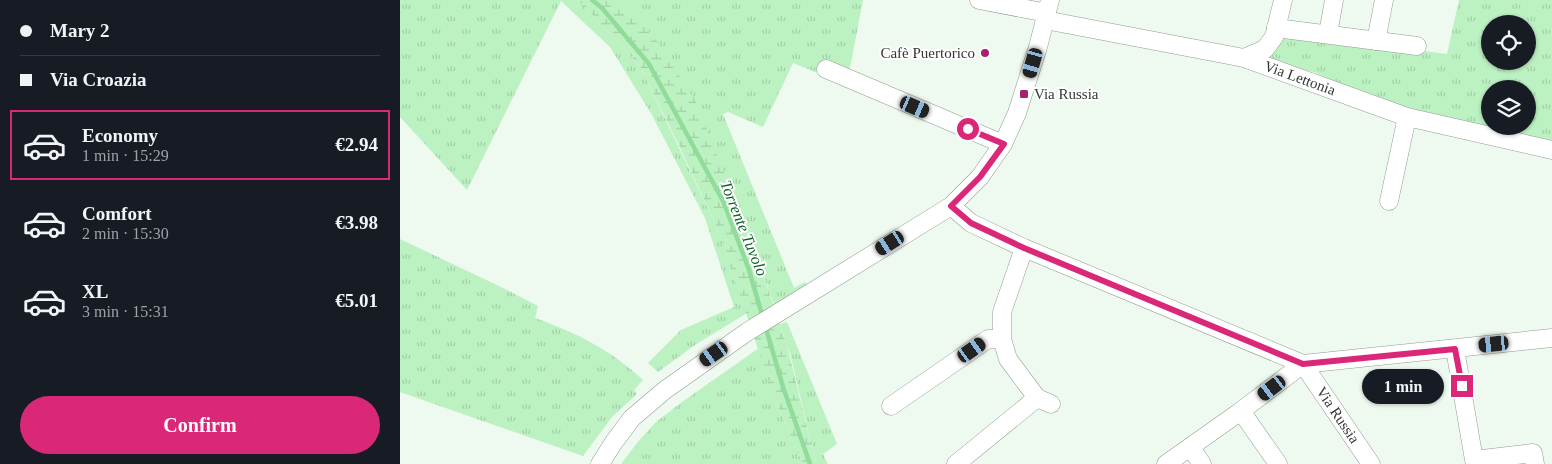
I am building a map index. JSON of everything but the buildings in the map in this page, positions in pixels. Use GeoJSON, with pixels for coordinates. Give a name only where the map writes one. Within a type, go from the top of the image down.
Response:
{"type":"FeatureCollection","features":[{"type":"Feature","properties":{"kind":"street","name":"Via Lettonia"},"geometry":{"type":"LineString","coordinates":[[979,0],[1047,11],[1244,58],[1407,117],[1552,150]]}},
{"type":"Feature","properties":{"kind":"street"},"geometry":{"type":"LineString","coordinates":[[1244,58],[1265,49],[1274,37],[1283,0]]}},
{"type":"Feature","properties":{"kind":"street"},"geometry":{"type":"LineString","coordinates":[[1328,34],[1334,0]]}},
{"type":"Feature","properties":{"kind":"street"},"geometry":{"type":"LineString","coordinates":[[1376,41],[1384,0]]}},
{"type":"Feature","properties":{"kind":"street"},"geometry":{"type":"LineString","coordinates":[[600,464],[632,418],[658,395],[747,332],[951,206],[980,177],[1004,144],[1024,94],[1047,11]]}},
{"type":"Feature","properties":{"kind":"street"},"geometry":{"type":"LineString","coordinates":[[1276,28],[1417,46]]}},
{"type":"Feature","properties":{"kind":"street"},"geometry":{"type":"LineString","coordinates":[[826,69],[1004,144]]}},
{"type":"Feature","properties":{"kind":"street"},"geometry":{"type":"LineString","coordinates":[[1389,201],[1407,117]]}},
{"type":"Feature","properties":{"kind":"street"},"geometry":{"type":"LineString","coordinates":[[951,206],[971,223],[1024,248],[1303,364],[1552,338]]}},
{"type":"Feature","properties":{"kind":"street"},"geometry":{"type":"LineString","coordinates":[[956,464],[1044,401],[1008,359],[1002,339],[1002,312],[1024,248]]}},
{"type":"Feature","properties":{"kind":"street"},"geometry":{"type":"LineString","coordinates":[[892,406],[988,339],[1002,339]]}},
{"type":"Feature","properties":{"kind":"street"},"geometry":{"type":"LineString","coordinates":[[1455,349],[1474,460],[1533,453],[1534,464]]}},
{"type":"Feature","properties":{"kind":"street"},"geometry":{"type":"LineString","coordinates":[[1166,464],[1303,364]]}},
{"type":"Feature","properties":{"kind":"street","name":"Via Russia"},"geometry":{"type":"LineString","coordinates":[[1303,364],[1372,464]]}},
{"type":"Feature","properties":{"kind":"street"},"geometry":{"type":"LineString","coordinates":[[1241,411],[1278,464]]}},
{"type":"Feature","properties":{"kind":"street"},"geometry":{"type":"LineString","coordinates":[[1190,448],[1202,464]]}},
{"type":"Feature","properties":{"kind":"green space"},"geometry":{"type":"Polygon","coordinates":[[[400,0],[578,0],[640,66],[719,232],[747,313],[695,345],[658,372],[648,363],[681,330],[734,307],[705,218],[652,115],[610,47],[561,1],[467,190],[400,117],[400,0]]]}},
{"type":"Feature","properties":{"kind":"green space"},"geometry":{"type":"Polygon","coordinates":[[[578,0],[617,0],[624,5],[654,37],[695,100],[755,251],[787,345],[816,464],[803,464],[775,400],[719,232],[640,66],[578,0]]]}},
{"type":"Feature","properties":{"kind":"green space"},"geometry":{"type":"Polygon","coordinates":[[[617,0],[863,0],[849,73],[823,75],[793,63],[763,127],[728,112],[723,114],[794,288],[805,282],[808,287],[774,305],[755,251],[624,5],[617,0]]]}},
{"type":"Feature","properties":{"kind":"green space"},"geometry":{"type":"Polygon","coordinates":[[[1459,0],[1552,0],[1552,142],[1520,135],[1536,135],[1536,80],[1481,80],[1481,126],[1408,110],[1369,98],[1314,72],[1284,65],[1265,58],[1279,32],[1447,54],[1459,0]]]}},
{"type":"Feature","properties":{"kind":"green space"},"geometry":{"type":"Polygon","coordinates":[[[400,239],[538,306],[535,318],[593,343],[619,360],[643,380],[634,390],[637,394],[612,417],[583,456],[400,392],[400,239]]]}},
{"type":"Feature","properties":{"kind":"green space"},"geometry":{"type":"Polygon","coordinates":[[[787,322],[837,444],[823,454],[828,464],[816,464],[791,357],[780,324],[787,322]]]}},
{"type":"Feature","properties":{"kind":"green space"},"geometry":{"type":"Polygon","coordinates":[[[759,348],[775,400],[803,464],[621,464],[656,422],[759,348]]]}},
{"type":"Feature","properties":{"kind":"waterway","name":"Torrente Tuvolo"},"geometry":{"type":"LineString","coordinates":[[592,0],[602,8],[649,64],[724,203],[749,270],[763,318]]}},
{"type":"Feature","properties":{"kind":"waterway","name":"Torrente Tuvolo"},"geometry":{"type":"LineString","coordinates":[[765,325],[783,387],[810,464]]}},
{"type":"Feature","properties":{"kind":"place","name":"Cafè Puertorico"},"geometry":{"type":"Point","coordinates":[985,53]}},
{"type":"Feature","properties":{"kind":"place","name":"Via Russia"},"geometry":{"type":"Point","coordinates":[1024,94]}},
{"type":"Feature","properties":{"kind":"route"},"geometry":{"type":"LineString","coordinates":[[968,129],[1004,144],[980,177],[951,206],[971,223],[1024,248],[1303,364],[1455,349],[1462,386]]}}]}
